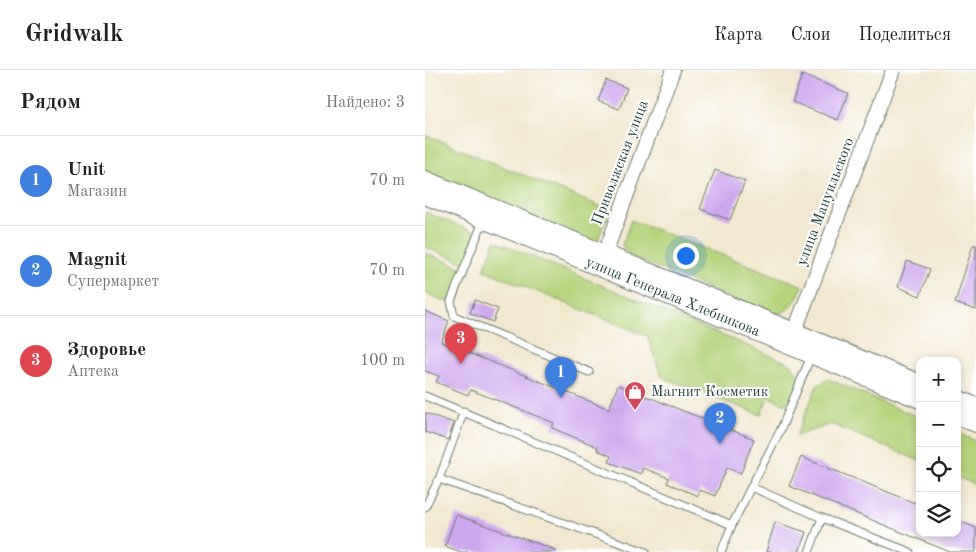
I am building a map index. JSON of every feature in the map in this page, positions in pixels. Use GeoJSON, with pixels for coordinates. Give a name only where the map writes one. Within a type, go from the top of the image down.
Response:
{"type":"FeatureCollection","features":[{"type":"Feature","properties":{"kind":"street","name":"Приволжская улица"},"geometry":{"type":"LineString","coordinates":[[602,260],[673,70]]}},
{"type":"Feature","properties":{"kind":"street","name":"улица Мануильского"},"geometry":{"type":"LineString","coordinates":[[792,338],[893,70]]}},
{"type":"Feature","properties":{"kind":"street","name":"улица Генерала Хлебникова"},"geometry":{"type":"LineString","coordinates":[[425,180],[487,213],[792,338],[916,397]]}},
{"type":"Feature","properties":{"kind":"street","name":"улица Генерала Хлебникова"},"geometry":{"type":"LineString","coordinates":[[425,195],[487,213]]}},
{"type":"Feature","properties":{"kind":"street","name":"улица Генерала Хлебникова"},"geometry":{"type":"LineString","coordinates":[[814,348],[916,383]]}},
{"type":"Feature","properties":{"kind":"street"},"geometry":{"type":"LineString","coordinates":[[961,401],[976,407]]}},
{"type":"Feature","properties":{"kind":"street"},"geometry":{"type":"LineString","coordinates":[[961,417],[976,423]]}},
{"type":"Feature","properties":{"kind":"lane"},"geometry":{"type":"LineString","coordinates":[[487,213],[451,301],[454,316],[589,372]]}},
{"type":"Feature","properties":{"kind":"lane"},"geometry":{"type":"LineString","coordinates":[[721,552],[732,525],[781,429],[814,348]]}},
{"type":"Feature","properties":{"kind":"lane"},"geometry":{"type":"LineString","coordinates":[[425,396],[732,525]]}},
{"type":"Feature","properties":{"kind":"lane"},"geometry":{"type":"LineString","coordinates":[[425,507],[439,479],[464,411]]}},
{"type":"Feature","properties":{"kind":"lane"},"geometry":{"type":"LineString","coordinates":[[439,479],[645,552]]}},
{"type":"Feature","properties":{"kind":"lane"},"geometry":{"type":"LineString","coordinates":[[751,487],[822,518],[910,552]]}},
{"type":"Feature","properties":{"kind":"lane"},"geometry":{"type":"LineString","coordinates":[[809,552],[822,518]]}},
{"type":"Feature","properties":{"kind":"green space"},"geometry":{"type":"Polygon","coordinates":[[[425,135],[609,210],[597,243],[425,173],[425,135]]]}},
{"type":"Feature","properties":{"kind":"green space"},"geometry":{"type":"Polygon","coordinates":[[[425,212],[481,235],[470,265],[425,247],[425,212]]]}},
{"type":"Feature","properties":{"kind":"green space"},"geometry":{"type":"Polygon","coordinates":[[[631,220],[803,286],[791,306],[781,313],[769,314],[630,256],[622,245],[631,220]]]}},
{"type":"Feature","properties":{"kind":"green space"},"geometry":{"type":"Polygon","coordinates":[[[495,241],[791,364],[802,380],[792,406],[768,397],[761,415],[662,377],[647,336],[484,270],[495,241]]]}},
{"type":"Feature","properties":{"kind":"green space"},"geometry":{"type":"Polygon","coordinates":[[[425,253],[468,270],[455,305],[425,293],[425,253]]]}},
{"type":"Feature","properties":{"kind":"green space"},"geometry":{"type":"Polygon","coordinates":[[[828,379],[916,416],[916,459],[831,424],[796,436],[817,386],[828,379]]]}},
{"type":"Feature","properties":{"kind":"green space"},"geometry":{"type":"Polygon","coordinates":[[[961,435],[976,441],[976,485],[961,479],[961,435]]]}},
{"type":"Feature","properties":{"kind":"building"},"geometry":{"type":"Polygon","coordinates":[[[802,75],[848,93],[838,120],[792,102],[802,75]]]}},
{"type":"Feature","properties":{"kind":"building"},"geometry":{"type":"Polygon","coordinates":[[[606,80],[627,88],[619,109],[598,101],[606,80]]]}},
{"type":"Feature","properties":{"kind":"building"},"geometry":{"type":"Polygon","coordinates":[[[715,170],[745,181],[730,220],[700,209],[715,170]]]}},
{"type":"Feature","properties":{"kind":"building"},"geometry":{"type":"Polygon","coordinates":[[[973,245],[976,245],[976,310],[955,303],[973,245]]]}},
{"type":"Feature","properties":{"kind":"building"},"geometry":{"type":"Polygon","coordinates":[[[907,261],[930,269],[920,296],[898,287],[907,261]]]}},
{"type":"Feature","properties":{"kind":"building"},"geometry":{"type":"Polygon","coordinates":[[[475,300],[498,309],[493,322],[470,313],[475,300]]]}},
{"type":"Feature","properties":{"kind":"building"},"geometry":{"type":"Polygon","coordinates":[[[425,311],[449,321],[441,342],[609,409],[618,385],[754,439],[741,473],[727,468],[715,496],[700,490],[698,496],[667,483],[669,478],[643,468],[641,474],[609,462],[611,456],[597,450],[598,447],[552,428],[554,423],[471,390],[468,395],[436,382],[439,376],[425,371],[425,311]]]}},
{"type":"Feature","properties":{"kind":"building"},"geometry":{"type":"Polygon","coordinates":[[[425,413],[454,423],[448,440],[425,432],[425,413]]]}},
{"type":"Feature","properties":{"kind":"building"},"geometry":{"type":"Polygon","coordinates":[[[801,457],[916,503],[916,537],[961,537],[961,522],[976,528],[976,552],[950,552],[789,486],[801,457]]]}},
{"type":"Feature","properties":{"kind":"building"},"geometry":{"type":"Polygon","coordinates":[[[456,515],[556,550],[555,552],[461,552],[445,546],[456,515]]]}},
{"type":"Feature","properties":{"kind":"building"},"geometry":{"type":"Polygon","coordinates":[[[775,522],[806,532],[799,552],[766,552],[775,522]]]}},
{"type":"Feature","properties":{"kind":"place","name":"Здоровье"},"geometry":{"type":"Point","coordinates":[461,364]}},
{"type":"Feature","properties":{"kind":"place","name":"Unit"},"geometry":{"type":"Point","coordinates":[561,398]}},
{"type":"Feature","properties":{"kind":"place","name":"Магнит Косметик"},"geometry":{"type":"Point","coordinates":[635,411]}},
{"type":"Feature","properties":{"kind":"place","name":"Magnit"},"geometry":{"type":"Point","coordinates":[720,444]}}]}
